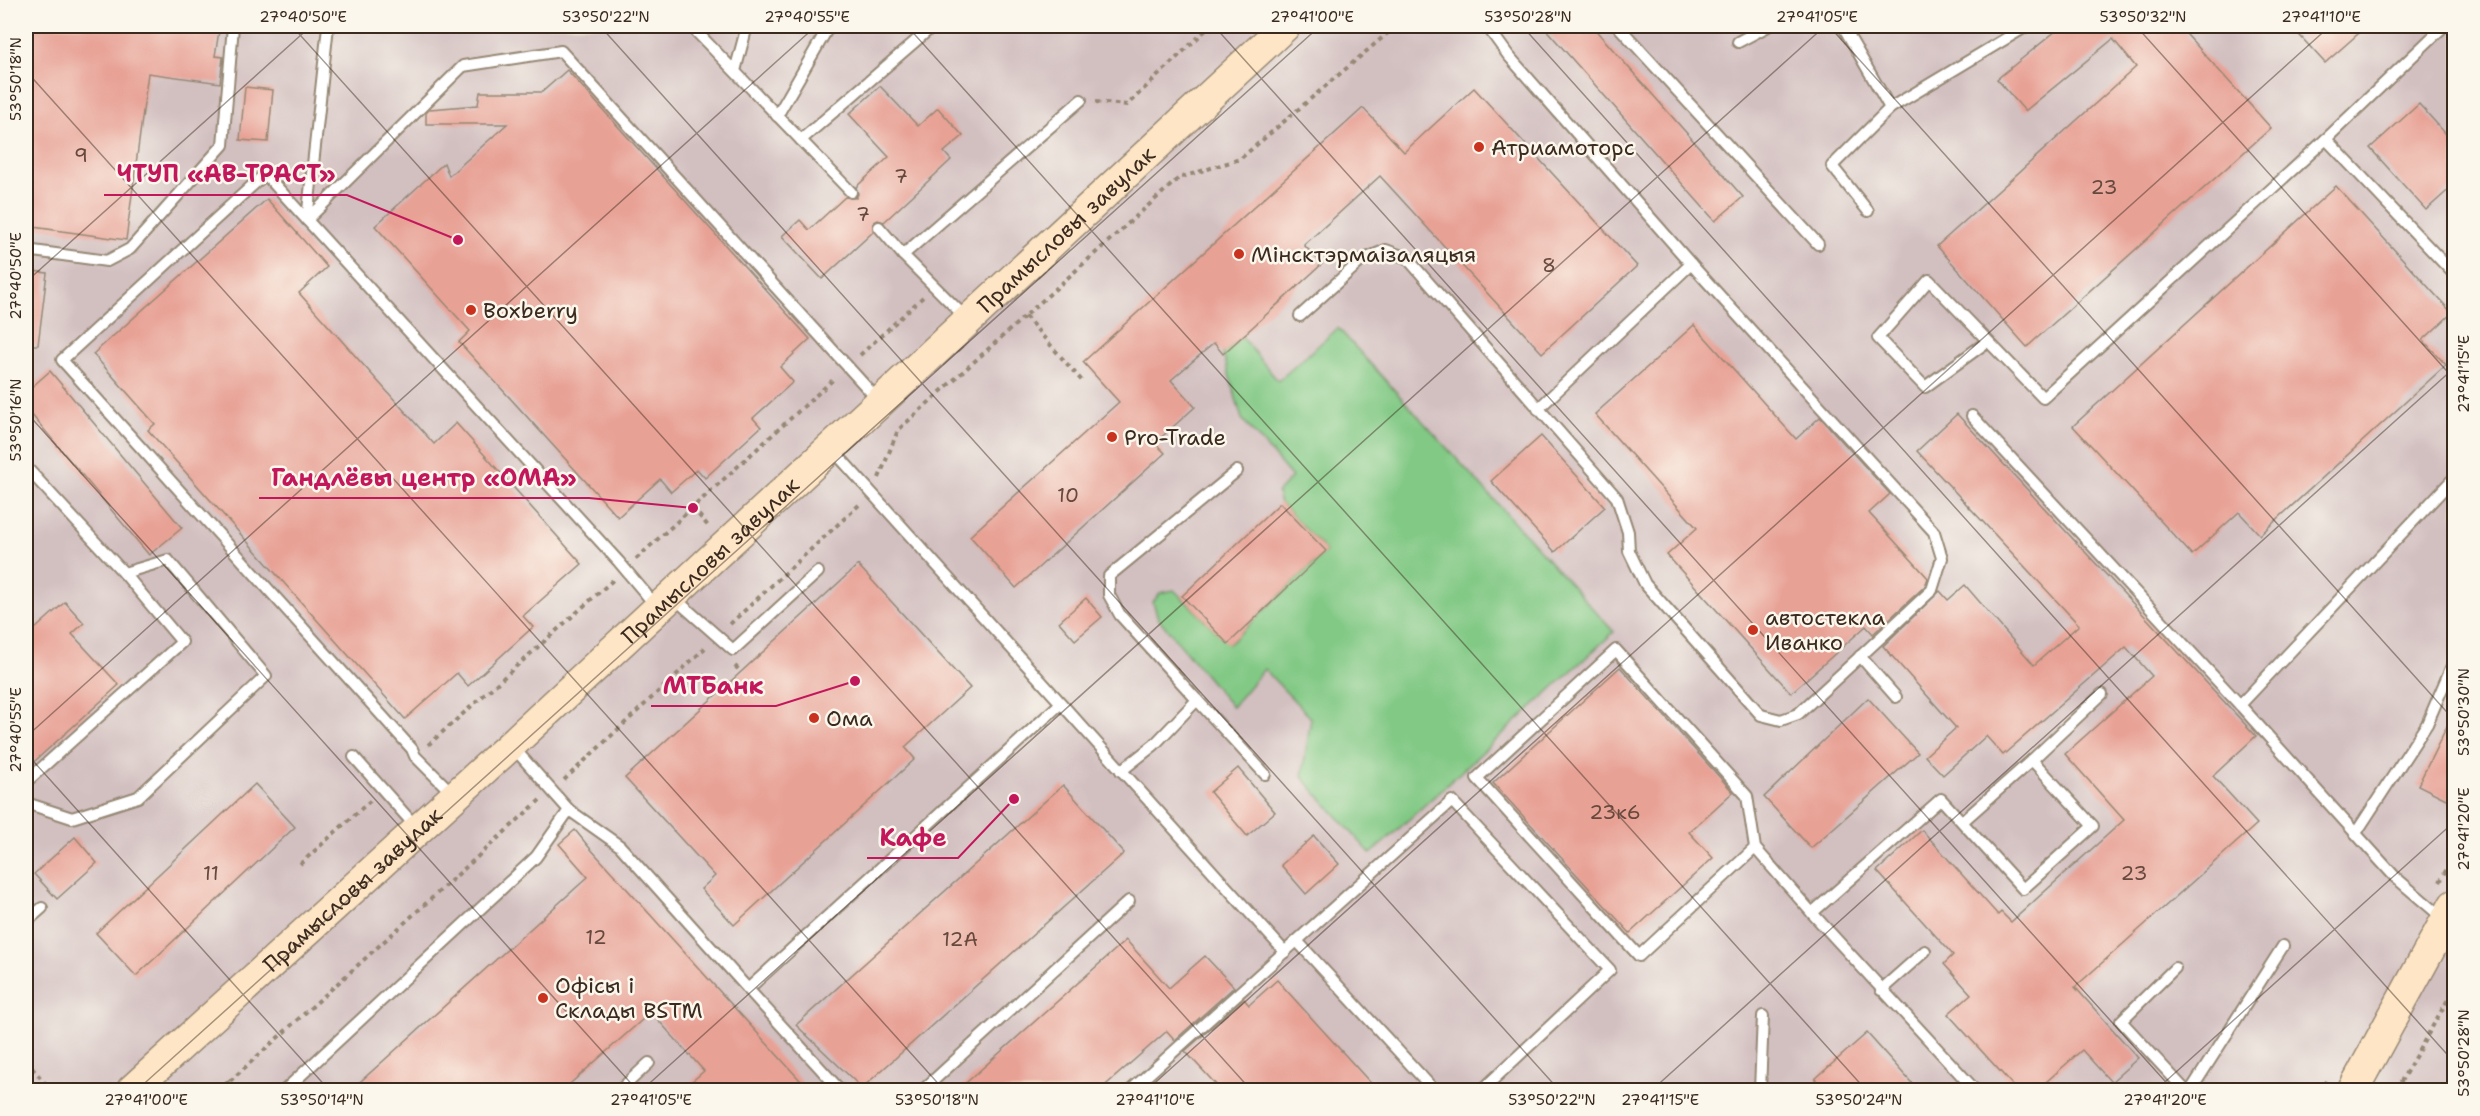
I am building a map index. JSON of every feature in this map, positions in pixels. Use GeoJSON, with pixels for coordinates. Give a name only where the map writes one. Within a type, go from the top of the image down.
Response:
{"type":"FeatureCollection","features":[{"type":"Feature","properties":{"kind":"street","name":"Прамысловы завулак"},"geometry":{"type":"LineString","coordinates":[[132,1090],[511,745],[1285,26]]}},
{"type":"Feature","properties":{"kind":"street"},"geometry":{"type":"LineString","coordinates":[[2353,1090],[2450,913]]}},
{"type":"Feature","properties":{"kind":"lane"},"geometry":{"type":"LineString","coordinates":[[26,250],[107,261],[130,249],[223,145],[233,26]]}},
{"type":"Feature","properties":{"kind":"lane"},"geometry":{"type":"LineString","coordinates":[[307,220],[328,26]]}},
{"type":"Feature","properties":{"kind":"lane"},"geometry":{"type":"LineString","coordinates":[[691,26],[851,192]]}},
{"type":"Feature","properties":{"kind":"lane"},"geometry":{"type":"LineString","coordinates":[[735,71],[747,26]]}},
{"type":"Feature","properties":{"kind":"lane"},"geometry":{"type":"LineString","coordinates":[[777,116],[829,26]]}},
{"type":"Feature","properties":{"kind":"lane"},"geometry":{"type":"LineString","coordinates":[[801,140],[933,26]]}},
{"type":"Feature","properties":{"kind":"lane"},"geometry":{"type":"LineString","coordinates":[[1300,316],[1362,260],[1386,250],[1407,258],[1617,498],[1628,532],[1629,551],[1646,584],[1761,715],[1780,720],[1798,714],[1932,590],[1942,558],[1934,532],[1691,264],[1508,55],[1487,26]]}},
{"type":"Feature","properties":{"kind":"lane"},"geometry":{"type":"LineString","coordinates":[[1618,26],[1818,244]]}},
{"type":"Feature","properties":{"kind":"lane"},"geometry":{"type":"LineString","coordinates":[[1738,42],[1768,26]]}},
{"type":"Feature","properties":{"kind":"lane"},"geometry":{"type":"LineString","coordinates":[[1843,26],[1890,108]]}},
{"type":"Feature","properties":{"kind":"lane"},"geometry":{"type":"LineString","coordinates":[[1868,211],[1832,166],[1890,108],[2027,26]]}},
{"type":"Feature","properties":{"kind":"lane"},"geometry":{"type":"LineString","coordinates":[[1988,341],[1925,387],[1878,338],[1929,280],[1988,341],[2043,398],[2326,139],[2444,26]]}},
{"type":"Feature","properties":{"kind":"lane"},"geometry":{"type":"LineString","coordinates":[[307,220],[463,66],[561,51],[879,401]]}},
{"type":"Feature","properties":{"kind":"lane"},"geometry":{"type":"LineString","coordinates":[[903,255],[1082,100]]}},
{"type":"Feature","properties":{"kind":"lane"},"geometry":{"type":"LineString","coordinates":[[2326,139],[2454,274]]}},
{"type":"Feature","properties":{"kind":"lane"},"geometry":{"type":"LineString","coordinates":[[455,796],[415,756],[412,748],[62,360],[265,174],[625,569],[665,602],[718,635],[732,650],[818,572]]}},
{"type":"Feature","properties":{"kind":"lane"},"geometry":{"type":"LineString","coordinates":[[879,227],[903,255],[968,320]]}},
{"type":"Feature","properties":{"kind":"lane"},"geometry":{"type":"LineString","coordinates":[[1538,409],[1691,264]]}},
{"type":"Feature","properties":{"kind":"lane"},"geometry":{"type":"LineString","coordinates":[[1972,416],[2240,705],[2395,877],[2450,913]]}},
{"type":"Feature","properties":{"kind":"lane"},"geometry":{"type":"LineString","coordinates":[[830,448],[1285,952]]}},
{"type":"Feature","properties":{"kind":"lane"},"geometry":{"type":"LineString","coordinates":[[26,467],[124,573],[182,642],[26,782]]}},
{"type":"Feature","properties":{"kind":"lane"},"geometry":{"type":"LineString","coordinates":[[1237,471],[1109,576],[1109,595],[1120,615],[1265,774]]}},
{"type":"Feature","properties":{"kind":"lane"},"geometry":{"type":"LineString","coordinates":[[2240,705],[2454,478]]}},
{"type":"Feature","properties":{"kind":"lane"},"geometry":{"type":"LineString","coordinates":[[26,803],[72,818],[138,797],[266,676],[168,560],[124,573]]}},
{"type":"Feature","properties":{"kind":"lane"},"geometry":{"type":"LineString","coordinates":[[1755,848],[1639,956],[1477,778],[1616,650],[1747,796],[1755,848],[1881,990],[1975,1090]]}},
{"type":"Feature","properties":{"kind":"lane"},"geometry":{"type":"LineString","coordinates":[[1860,656],[1896,697]]}},
{"type":"Feature","properties":{"kind":"lane"},"geometry":{"type":"LineString","coordinates":[[2356,833],[2427,724],[2454,661]]}},
{"type":"Feature","properties":{"kind":"lane"},"geometry":{"type":"LineString","coordinates":[[1962,822],[2102,694]]}},
{"type":"Feature","properties":{"kind":"lane"},"geometry":{"type":"LineString","coordinates":[[1121,771],[1155,745],[1197,700]]}},
{"type":"Feature","properties":{"kind":"lane"},"geometry":{"type":"LineString","coordinates":[[748,989],[1060,704]]}},
{"type":"Feature","properties":{"kind":"lane"},"geometry":{"type":"LineString","coordinates":[[511,745],[569,810],[620,846],[840,1090]]}},
{"type":"Feature","properties":{"kind":"lane"},"geometry":{"type":"LineString","coordinates":[[354,757],[418,830]]}},
{"type":"Feature","properties":{"kind":"lane"},"geometry":{"type":"LineString","coordinates":[[1812,913],[1941,799],[2023,889],[2093,826],[2032,760]]}},
{"type":"Feature","properties":{"kind":"lane"},"geometry":{"type":"LineString","coordinates":[[1131,1090],[1452,801],[1610,970],[1482,1090]]}},
{"type":"Feature","properties":{"kind":"lane"},"geometry":{"type":"LineString","coordinates":[[285,1090],[536,857],[569,810]]}},
{"type":"Feature","properties":{"kind":"lane"},"geometry":{"type":"LineString","coordinates":[[922,1090],[1129,901]]}},
{"type":"Feature","properties":{"kind":"lane"},"geometry":{"type":"LineString","coordinates":[[26,922],[42,908]]}},
{"type":"Feature","properties":{"kind":"lane"},"geometry":{"type":"LineString","coordinates":[[1297,941],[1434,1090]]}},
{"type":"Feature","properties":{"kind":"lane"},"geometry":{"type":"LineString","coordinates":[[2191,1090],[2283,946]]}},
{"type":"Feature","properties":{"kind":"lane"},"geometry":{"type":"LineString","coordinates":[[1881,990],[1925,951]]}},
{"type":"Feature","properties":{"kind":"lane"},"geometry":{"type":"LineString","coordinates":[[2175,968],[2121,1021],[2186,1090]]}},
{"type":"Feature","properties":{"kind":"lane"},"geometry":{"type":"LineString","coordinates":[[1760,1090],[1763,1016]]}},
{"type":"Feature","properties":{"kind":"lane"},"geometry":{"type":"LineString","coordinates":[[620,1090],[649,1063]]}},
{"type":"Feature","properties":{"kind":"path"},"geometry":{"type":"LineString","coordinates":[[1082,100],[1127,105],[1210,26]]}},
{"type":"Feature","properties":{"kind":"path"},"geometry":{"type":"LineString","coordinates":[[219,1090],[550,791],[872,494],[898,430],[1179,178],[1240,159],[1396,26]]}},
{"type":"Feature","properties":{"kind":"path"},"geometry":{"type":"LineString","coordinates":[[1025,316],[1083,382]]}},
{"type":"Feature","properties":{"kind":"path"},"geometry":{"type":"LineString","coordinates":[[415,756],[741,463]]}},
{"type":"Feature","properties":{"kind":"path"},"geometry":{"type":"LineString","coordinates":[[300,864],[382,790]]}},
{"type":"Feature","properties":{"kind":"path"},"geometry":{"type":"LineString","coordinates":[[2396,1090],[2454,989]]}},
{"type":"Feature","properties":{"kind":"path"},"geometry":{"type":"LineString","coordinates":[[26,1061],[51,1090]]}},
{"type":"Feature","properties":{"kind":"path"},"geometry":{"type":"LineString","coordinates":[[230,1081],[230,1090]]}},
{"type":"Feature","properties":{"kind":"shaded area"},"geometry":{"type":"Polygon","coordinates":[[[26,26],[2454,26],[2454,1090],[26,1090],[26,26]]]}},
{"type":"Feature","properties":{"kind":"green space"},"geometry":{"type":"Polygon","coordinates":[[[1338,328],[1614,632],[1371,854],[1302,777],[1311,718],[1264,669],[1232,707],[1158,618],[1153,602],[1160,593],[1174,590],[1229,644],[1326,551],[1280,503],[1277,493],[1292,477],[1242,419],[1223,354],[1242,337],[1278,381],[1338,328]]]}},
{"type":"Feature","properties":{"kind":"building"},"geometry":{"type":"Polygon","coordinates":[[[26,26],[178,26],[219,31],[215,56],[223,57],[220,83],[148,73],[126,240],[26,226],[26,26]]]}},
{"type":"Feature","properties":{"kind":"building"},"geometry":{"type":"Polygon","coordinates":[[[1543,26],[1592,26],[1743,197],[1715,221],[1543,26]]]}},
{"type":"Feature","properties":{"kind":"building"},"geometry":{"type":"Polygon","coordinates":[[[2062,26],[2179,26],[2271,128],[2027,347],[1937,246],[2136,67],[2113,39],[2025,111],[1997,79],[2062,26]]]}},
{"type":"Feature","properties":{"kind":"building"},"geometry":{"type":"Polygon","coordinates":[[[2291,26],[2367,26],[2325,63],[2291,26]]]}},
{"type":"Feature","properties":{"kind":"building"},"geometry":{"type":"Polygon","coordinates":[[[567,70],[810,339],[780,367],[793,382],[753,418],[761,427],[705,478],[697,469],[671,492],[660,479],[618,517],[459,342],[470,331],[375,226],[444,163],[449,176],[507,124],[426,124],[426,113],[430,109],[478,105],[480,92],[542,92],[567,70]]]}},
{"type":"Feature","properties":{"kind":"building"},"geometry":{"type":"Polygon","coordinates":[[[880,86],[918,126],[938,108],[963,136],[944,152],[951,160],[884,222],[878,220],[874,222],[873,232],[822,279],[782,236],[800,220],[809,230],[845,197],[856,198],[858,194],[856,187],[889,157],[849,114],[880,86]]]}},
{"type":"Feature","properties":{"kind":"building"},"geometry":{"type":"Polygon","coordinates":[[[245,87],[273,90],[268,142],[240,140],[245,87]]]}},
{"type":"Feature","properties":{"kind":"building"},"geometry":{"type":"Polygon","coordinates":[[[1474,88],[1637,266],[1542,353],[1380,176],[1304,245],[1322,264],[1223,354],[1214,343],[1171,380],[1195,407],[1155,443],[1165,453],[1016,588],[970,536],[1119,402],[1083,362],[1363,108],[1404,152],[1474,88]]]}},
{"type":"Feature","properties":{"kind":"building"},"geometry":{"type":"Polygon","coordinates":[[[2419,104],[2454,143],[2454,185],[2426,210],[2370,148],[2419,104]]]}},
{"type":"Feature","properties":{"kind":"building"},"geometry":{"type":"Polygon","coordinates":[[[2336,186],[2452,313],[2423,340],[2446,365],[2260,535],[2239,512],[2192,555],[2073,426],[2336,186]]]}},
{"type":"Feature","properties":{"kind":"building"},"geometry":{"type":"Polygon","coordinates":[[[267,199],[327,267],[299,293],[434,444],[456,423],[582,564],[523,616],[533,627],[468,686],[457,673],[405,719],[148,430],[155,424],[93,354],[267,199]]]}},
{"type":"Feature","properties":{"kind":"building"},"geometry":{"type":"Polygon","coordinates":[[[26,270],[47,273],[38,345],[26,345],[26,270]]]}},
{"type":"Feature","properties":{"kind":"building"},"geometry":{"type":"Polygon","coordinates":[[[1694,325],[1796,439],[1820,417],[1890,494],[1869,513],[1928,578],[1925,586],[1873,634],[1866,626],[1791,693],[1667,555],[1697,528],[1595,414],[1694,325]]]}},
{"type":"Feature","properties":{"kind":"building"},"geometry":{"type":"Polygon","coordinates":[[[50,371],[182,528],[149,555],[26,408],[26,392],[50,371]]]}},
{"type":"Feature","properties":{"kind":"building"},"geometry":{"type":"Polygon","coordinates":[[[1957,414],[2256,736],[2213,776],[2257,824],[2075,987],[2138,1058],[2111,1082],[2082,1050],[2037,1090],[2017,1090],[1948,1014],[1971,994],[1944,964],[1953,955],[1877,871],[1922,830],[1998,915],[2001,912],[2011,922],[2124,820],[2065,754],[2152,676],[2126,647],[2003,755],[1986,736],[1943,775],[1925,756],[1956,728],[1883,646],[1940,591],[1948,600],[1965,585],[2034,665],[2079,625],[1917,451],[1957,414]]]}},
{"type":"Feature","properties":{"kind":"building"},"geometry":{"type":"Polygon","coordinates":[[[1541,436],[1605,507],[1555,552],[1491,481],[1541,436]]]}},
{"type":"Feature","properties":{"kind":"building"},"geometry":{"type":"Polygon","coordinates":[[[1280,503],[1326,551],[1228,644],[1182,596],[1280,503]]]}},
{"type":"Feature","properties":{"kind":"building","name":"Ома"},"geometry":{"type":"Polygon","coordinates":[[[858,565],[970,688],[905,747],[915,759],[734,925],[701,889],[715,876],[625,778],[858,565]]]}},
{"type":"Feature","properties":{"kind":"building"},"geometry":{"type":"Polygon","coordinates":[[[1086,598],[1102,617],[1075,640],[1059,622],[1086,598]]]}},
{"type":"Feature","properties":{"kind":"building"},"geometry":{"type":"Polygon","coordinates":[[[65,602],[84,623],[72,634],[119,685],[26,769],[26,637],[65,602]]]}},
{"type":"Feature","properties":{"kind":"building"},"geometry":{"type":"Polygon","coordinates":[[[1620,667],[1733,792],[1689,832],[1713,858],[1630,933],[1493,783],[1620,667]]]}},
{"type":"Feature","properties":{"kind":"building"},"geometry":{"type":"Polygon","coordinates":[[[1868,698],[1918,753],[1811,848],[1764,797],[1868,698]]]}},
{"type":"Feature","properties":{"kind":"building"},"geometry":{"type":"Polygon","coordinates":[[[2454,712],[2454,803],[2418,785],[2454,712]]]}},
{"type":"Feature","properties":{"kind":"building"},"geometry":{"type":"Polygon","coordinates":[[[1238,768],[1275,812],[1247,836],[1210,792],[1238,768]]]}},
{"type":"Feature","properties":{"kind":"building"},"geometry":{"type":"Polygon","coordinates":[[[255,784],[295,827],[136,976],[96,933],[255,784]]]}},
{"type":"Feature","properties":{"kind":"building"},"geometry":{"type":"Polygon","coordinates":[[[1063,785],[1124,853],[862,1088],[796,1025],[1063,785]]]}},
{"type":"Feature","properties":{"kind":"building"},"geometry":{"type":"Polygon","coordinates":[[[575,830],[809,1090],[682,1090],[704,1071],[651,1012],[563,1090],[351,1090],[588,877],[559,844],[575,830]]]}},
{"type":"Feature","properties":{"kind":"building"},"geometry":{"type":"Polygon","coordinates":[[[1314,836],[1339,864],[1306,894],[1281,865],[1314,836]]]}},
{"type":"Feature","properties":{"kind":"building"},"geometry":{"type":"Polygon","coordinates":[[[75,837],[97,863],[57,899],[34,874],[75,837]]]}},
{"type":"Feature","properties":{"kind":"building"},"geometry":{"type":"Polygon","coordinates":[[[1126,940],[1169,988],[1205,956],[1234,987],[1175,1040],[1167,1031],[1100,1090],[958,1090],[1126,940]]]}},
{"type":"Feature","properties":{"kind":"building"},"geometry":{"type":"Polygon","coordinates":[[[1277,980],[1377,1090],[1221,1090],[1185,1051],[1244,999],[1249,1005],[1277,980]]]}},
{"type":"Feature","properties":{"kind":"building"},"geometry":{"type":"Polygon","coordinates":[[[1867,1033],[1918,1090],[1825,1090],[1815,1079],[1867,1033]]]}},
{"type":"Feature","properties":{"kind":"place","name":"Атриамоторс"},"geometry":{"type":"Point","coordinates":[1479,147]}},
{"type":"Feature","properties":{"kind":"place","name":"ЧТУП «АВ-ТРАСТ»"},"geometry":{"type":"Point","coordinates":[458,240]}},
{"type":"Feature","properties":{"kind":"place","name":"Мінсктэрмаізаляцыя"},"geometry":{"type":"Point","coordinates":[1239,254]}},
{"type":"Feature","properties":{"kind":"place","name":"Boxberry"},"geometry":{"type":"Point","coordinates":[471,310]}},
{"type":"Feature","properties":{"kind":"place","name":"Pro-Trade"},"geometry":{"type":"Point","coordinates":[1112,437]}},
{"type":"Feature","properties":{"kind":"place","name":"Гандлёвы центр «ОМА»"},"geometry":{"type":"Point","coordinates":[693,508]}},
{"type":"Feature","properties":{"kind":"place","name":"автостекла Иванко"},"geometry":{"type":"Point","coordinates":[1753,630]}},
{"type":"Feature","properties":{"kind":"place","name":"МТБанк"},"geometry":{"type":"Point","coordinates":[855,681]}},
{"type":"Feature","properties":{"kind":"place","name":"Ома"},"geometry":{"type":"Point","coordinates":[814,718]}},
{"type":"Feature","properties":{"kind":"place","name":"Кафе"},"geometry":{"type":"Point","coordinates":[1014,799]}},
{"type":"Feature","properties":{"kind":"place","name":"Офісы і Склады BSTM"},"geometry":{"type":"Point","coordinates":[543,998]}}]}
